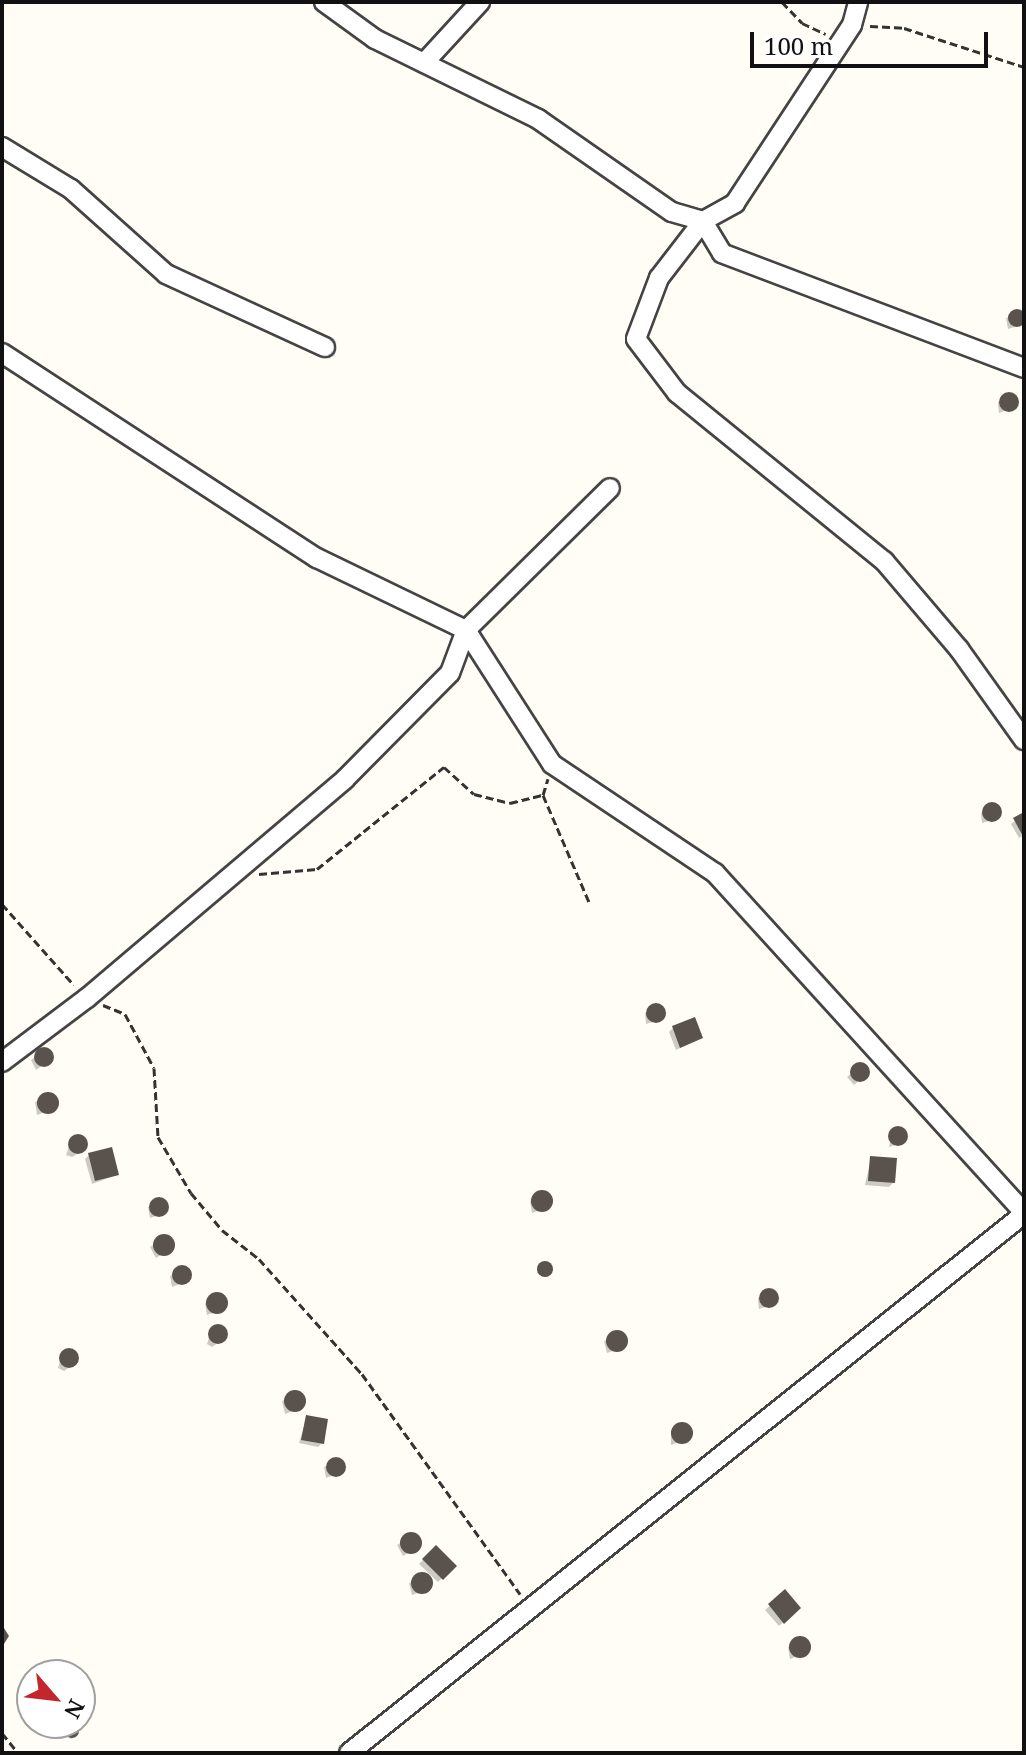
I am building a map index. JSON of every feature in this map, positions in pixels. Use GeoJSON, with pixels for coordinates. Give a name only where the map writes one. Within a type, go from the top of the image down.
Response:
{"type":"FeatureCollection","features":[{"type":"Feature","properties":{"kind":"street"},"geometry":{"type":"LineString","coordinates":[[324,2],[375,39],[538,119],[672,212],[703,221],[722,253],[1024,368]]}},
{"type":"Feature","properties":{"kind":"street"},"geometry":{"type":"LineString","coordinates":[[424,63],[480,2]]}},
{"type":"Feature","properties":{"kind":"street"},"geometry":{"type":"LineString","coordinates":[[858,2],[852,25],[735,203],[703,221],[659,278],[636,339],[677,393],[884,561],[959,649],[1024,740]]}},
{"type":"Feature","properties":{"kind":"street"},"geometry":{"type":"LineString","coordinates":[[2,147],[71,189],[166,274],[325,347]]}},
{"type":"Feature","properties":{"kind":"street"},"geometry":{"type":"LineString","coordinates":[[2,353],[317,558],[466,630],[552,764],[715,873],[1024,1213],[349,1753]]}},
{"type":"Feature","properties":{"kind":"street"},"geometry":{"type":"LineString","coordinates":[[2,1062],[87,998],[345,779],[450,673],[466,630],[610,488]]}},
{"type":"Feature","properties":{"kind":"path"},"geometry":{"type":"LineString","coordinates":[[782,2],[802,23],[841,41]]}},
{"type":"Feature","properties":{"kind":"path"},"geometry":{"type":"LineString","coordinates":[[852,25],[904,28],[1024,67]]}},
{"type":"Feature","properties":{"kind":"path"},"geometry":{"type":"LineString","coordinates":[[552,764],[543,795],[589,902]]}},
{"type":"Feature","properties":{"kind":"path"},"geometry":{"type":"LineString","coordinates":[[257,875],[317,869],[444,767],[474,794],[510,803],[543,795]]}},
{"type":"Feature","properties":{"kind":"path"},"geometry":{"type":"LineString","coordinates":[[2,904],[87,998],[125,1014],[147,1055],[156,1082],[158,1137],[191,1193],[222,1230],[259,1259],[362,1374],[531,1608]]}},
{"type":"Feature","properties":{"kind":"path"},"geometry":{"type":"LineString","coordinates":[[2,1733],[18,1753]]}},
{"type":"Feature","properties":{"kind":"building"},"geometry":{"type":"Polygon","coordinates":[[[1013,309],[1021,309],[1026,318],[1024,325],[1013,327],[1008,322],[1008,314],[1013,309]]]}},
{"type":"Feature","properties":{"kind":"building"},"geometry":{"type":"Polygon","coordinates":[[[1009,392],[1016,395],[1019,402],[1016,409],[1009,412],[1002,409],[999,402],[1002,395],[1009,392]]]}},
{"type":"Feature","properties":{"kind":"building"},"geometry":{"type":"Polygon","coordinates":[[[992,802],[999,805],[1002,812],[999,819],[992,822],[985,819],[982,812],[985,805],[992,802]]]}},
{"type":"Feature","properties":{"kind":"building"},"geometry":{"type":"Polygon","coordinates":[[[1024,812],[1024,838],[1013,818],[1024,812]]]}},
{"type":"Feature","properties":{"kind":"building"},"geometry":{"type":"Polygon","coordinates":[[[656,1003],[663,1006],[666,1013],[663,1020],[656,1023],[649,1020],[646,1013],[649,1006],[656,1003]]]}},
{"type":"Feature","properties":{"kind":"building"},"geometry":{"type":"Polygon","coordinates":[[[695,1017],[703,1038],[680,1048],[672,1026],[695,1017]]]}},
{"type":"Feature","properties":{"kind":"building"},"geometry":{"type":"Polygon","coordinates":[[[44,1047],[51,1050],[54,1057],[51,1064],[44,1067],[37,1064],[34,1057],[37,1050],[44,1047]]]}},
{"type":"Feature","properties":{"kind":"building"},"geometry":{"type":"Polygon","coordinates":[[[860,1062],[867,1065],[870,1072],[867,1079],[860,1082],[853,1079],[850,1072],[853,1065],[860,1062]]]}},
{"type":"Feature","properties":{"kind":"building"},"geometry":{"type":"Polygon","coordinates":[[[48,1092],[56,1095],[59,1103],[56,1111],[48,1114],[40,1111],[37,1103],[40,1095],[48,1092]]]}},
{"type":"Feature","properties":{"kind":"building"},"geometry":{"type":"Polygon","coordinates":[[[898,1126],[905,1129],[908,1136],[905,1143],[898,1146],[891,1143],[888,1136],[891,1129],[898,1126]]]}},
{"type":"Feature","properties":{"kind":"building"},"geometry":{"type":"Polygon","coordinates":[[[78,1134],[85,1137],[88,1144],[85,1151],[78,1154],[71,1151],[68,1144],[71,1137],[78,1134]]]}},
{"type":"Feature","properties":{"kind":"building"},"geometry":{"type":"Polygon","coordinates":[[[112,1147],[119,1175],[95,1181],[88,1153],[112,1147]]]}},
{"type":"Feature","properties":{"kind":"building"},"geometry":{"type":"Polygon","coordinates":[[[870,1156],[897,1158],[895,1183],[868,1181],[870,1156]]]}},
{"type":"Feature","properties":{"kind":"building"},"geometry":{"type":"Polygon","coordinates":[[[542,1190],[550,1193],[553,1201],[550,1209],[542,1212],[534,1209],[531,1201],[534,1193],[542,1190]]]}},
{"type":"Feature","properties":{"kind":"building"},"geometry":{"type":"Polygon","coordinates":[[[159,1197],[166,1200],[169,1207],[166,1214],[159,1217],[152,1214],[149,1207],[152,1200],[159,1197]]]}},
{"type":"Feature","properties":{"kind":"building"},"geometry":{"type":"Polygon","coordinates":[[[164,1234],[172,1237],[175,1245],[172,1253],[164,1256],[156,1253],[153,1245],[156,1237],[164,1234]]]}},
{"type":"Feature","properties":{"kind":"building"},"geometry":{"type":"Polygon","coordinates":[[[542,1261],[548,1261],[553,1269],[551,1275],[542,1277],[537,1272],[537,1266],[542,1261]]]}},
{"type":"Feature","properties":{"kind":"building"},"geometry":{"type":"Polygon","coordinates":[[[182,1265],[189,1268],[192,1275],[189,1282],[182,1285],[175,1282],[172,1275],[175,1268],[182,1265]]]}},
{"type":"Feature","properties":{"kind":"building"},"geometry":{"type":"Polygon","coordinates":[[[769,1288],[776,1291],[779,1298],[776,1305],[769,1308],[762,1305],[759,1298],[762,1291],[769,1288]]]}},
{"type":"Feature","properties":{"kind":"building"},"geometry":{"type":"Polygon","coordinates":[[[217,1292],[225,1295],[228,1303],[225,1311],[217,1314],[209,1311],[206,1303],[209,1295],[217,1292]]]}},
{"type":"Feature","properties":{"kind":"building"},"geometry":{"type":"Polygon","coordinates":[[[218,1324],[225,1327],[228,1334],[225,1341],[218,1344],[211,1341],[208,1334],[211,1327],[218,1324]]]}},
{"type":"Feature","properties":{"kind":"building"},"geometry":{"type":"Polygon","coordinates":[[[617,1330],[625,1333],[628,1341],[625,1349],[617,1352],[609,1349],[606,1341],[609,1333],[617,1330]]]}},
{"type":"Feature","properties":{"kind":"building"},"geometry":{"type":"Polygon","coordinates":[[[69,1348],[76,1351],[79,1358],[76,1365],[69,1368],[62,1365],[59,1358],[62,1351],[69,1348]]]}},
{"type":"Feature","properties":{"kind":"building"},"geometry":{"type":"Polygon","coordinates":[[[295,1390],[303,1393],[306,1401],[303,1409],[295,1412],[287,1409],[284,1401],[287,1393],[295,1390]]]}},
{"type":"Feature","properties":{"kind":"building"},"geometry":{"type":"Polygon","coordinates":[[[306,1415],[328,1419],[324,1444],[301,1440],[306,1415]]]}},
{"type":"Feature","properties":{"kind":"building"},"geometry":{"type":"Polygon","coordinates":[[[682,1422],[690,1425],[693,1433],[690,1441],[682,1444],[674,1441],[671,1433],[674,1425],[682,1422]]]}},
{"type":"Feature","properties":{"kind":"building"},"geometry":{"type":"Polygon","coordinates":[[[336,1457],[343,1460],[346,1467],[343,1474],[336,1477],[329,1474],[326,1467],[329,1460],[336,1457]]]}},
{"type":"Feature","properties":{"kind":"building"},"geometry":{"type":"Polygon","coordinates":[[[411,1532],[419,1535],[422,1543],[419,1551],[411,1554],[403,1551],[400,1543],[403,1535],[411,1532]]]}},
{"type":"Feature","properties":{"kind":"building"},"geometry":{"type":"Polygon","coordinates":[[[436,1545],[457,1566],[443,1580],[422,1559],[436,1545]]]}},
{"type":"Feature","properties":{"kind":"building"},"geometry":{"type":"Polygon","coordinates":[[[422,1572],[430,1575],[433,1583],[430,1591],[422,1594],[414,1591],[411,1583],[414,1575],[422,1572]]]}},
{"type":"Feature","properties":{"kind":"building"},"geometry":{"type":"Polygon","coordinates":[[[785,1589],[801,1608],[784,1624],[768,1604],[785,1589]]]}},
{"type":"Feature","properties":{"kind":"building"},"geometry":{"type":"Polygon","coordinates":[[[2,1625],[9,1636],[2,1647],[2,1625]]]}},
{"type":"Feature","properties":{"kind":"building"},"geometry":{"type":"Polygon","coordinates":[[[800,1636],[808,1639],[811,1647],[808,1655],[800,1658],[792,1655],[789,1647],[792,1639],[800,1636]]]}}]}
